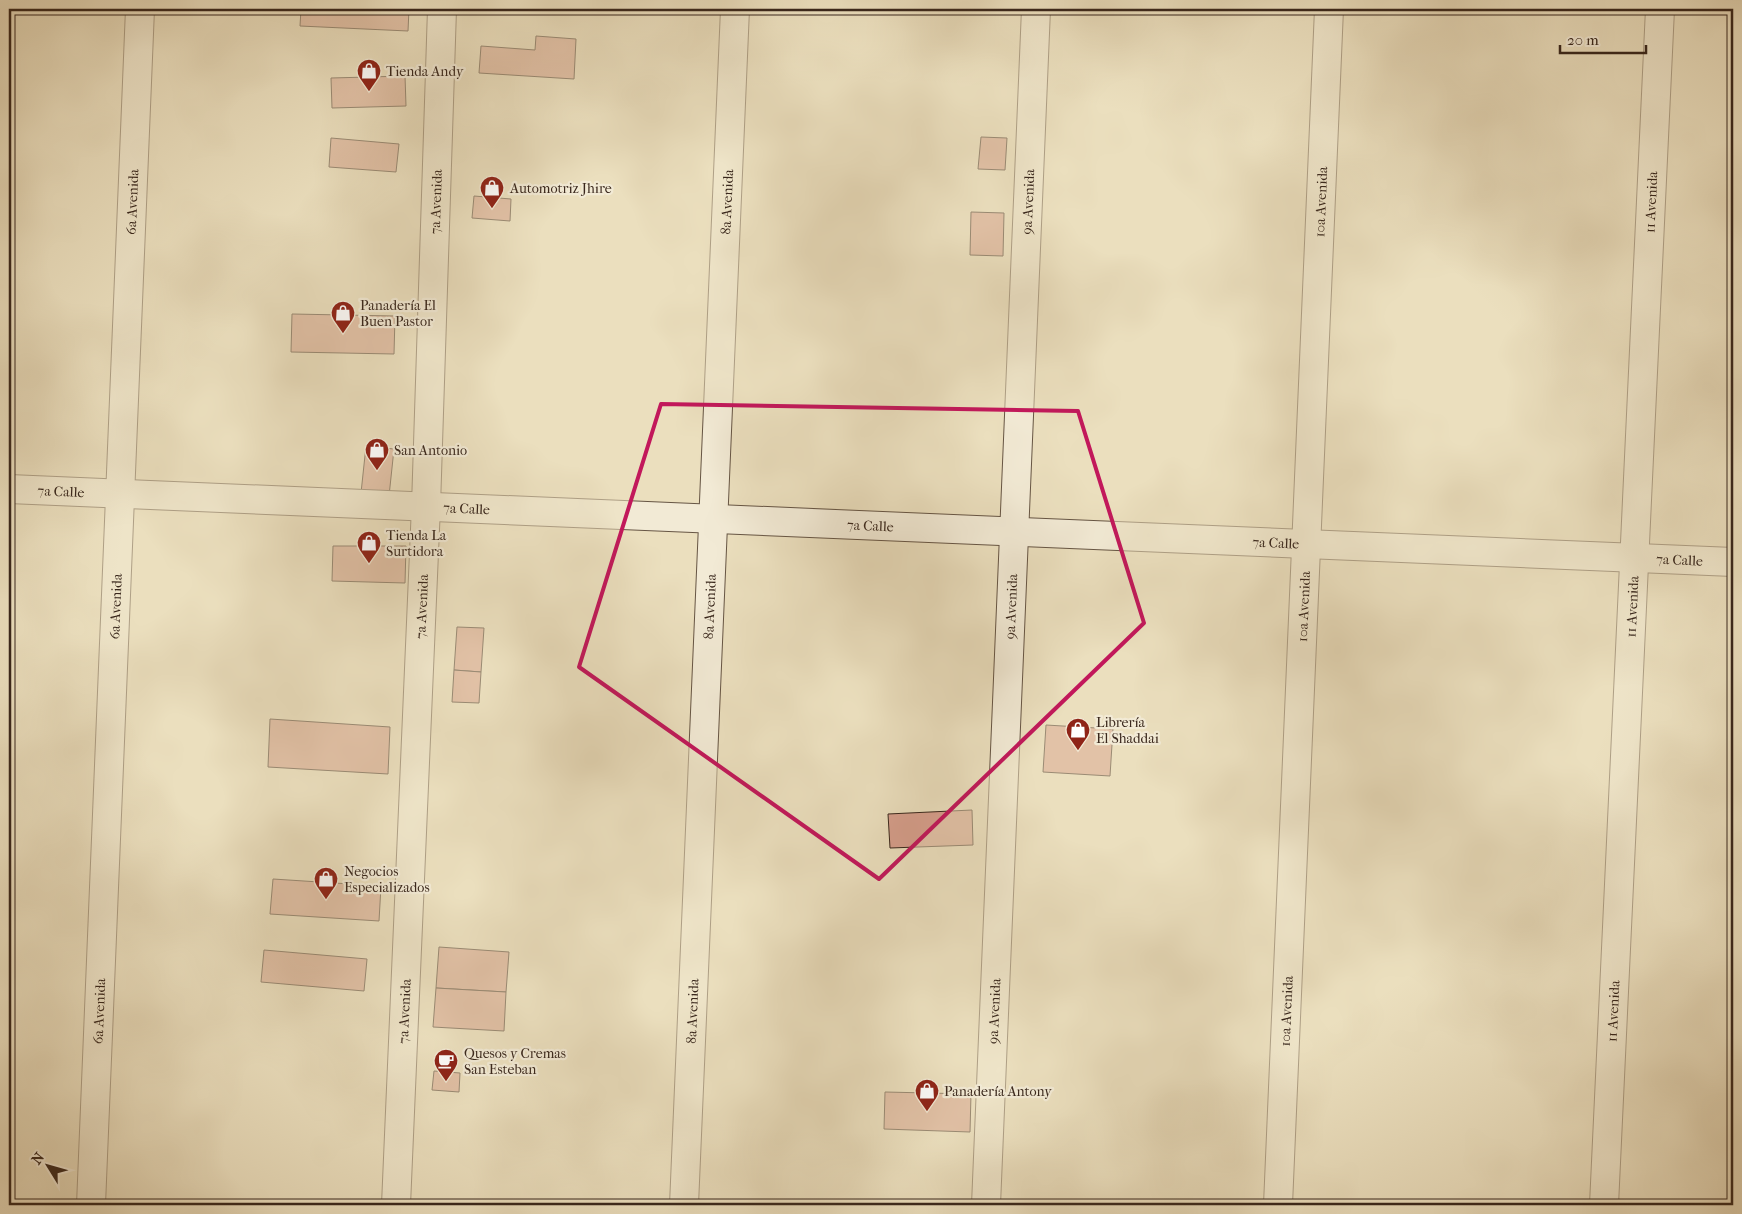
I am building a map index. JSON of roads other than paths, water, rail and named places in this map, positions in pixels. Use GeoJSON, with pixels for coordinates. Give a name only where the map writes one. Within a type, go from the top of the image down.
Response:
{"type":"FeatureCollection","features":[{"type":"Feature","properties":{"kind":"street","name":"6a Avenida"},"geometry":{"type":"LineString","coordinates":[[91,1205],[140,9]]}},
{"type":"Feature","properties":{"kind":"street","name":"7a Avenida"},"geometry":{"type":"LineString","coordinates":[[396,1205],[426,506],[442,9]]}},
{"type":"Feature","properties":{"kind":"street","name":"8a Avenida"},"geometry":{"type":"LineString","coordinates":[[684,1205],[735,9]]}},
{"type":"Feature","properties":{"kind":"street","name":"9a Avenida"},"geometry":{"type":"LineString","coordinates":[[986,1205],[1036,9]]}},
{"type":"Feature","properties":{"kind":"street","name":"10a Avenida"},"geometry":{"type":"LineString","coordinates":[[1278,1205],[1329,9]]}},
{"type":"Feature","properties":{"kind":"street","name":"11 Avenida"},"geometry":{"type":"LineString","coordinates":[[1604,1205],[1660,9]]}},
{"type":"Feature","properties":{"kind":"street","name":"7a Calle"},"geometry":{"type":"LineString","coordinates":[[9,488],[1733,562]]}},
{"type":"Feature","properties":{"kind":"place","name":"Tienda Andy"},"geometry":{"type":"Point","coordinates":[369,92]}},
{"type":"Feature","properties":{"kind":"place","name":"Automotriz Jhire"},"geometry":{"type":"Point","coordinates":[492,209]}},
{"type":"Feature","properties":{"kind":"place","name":"Panadería El Buen Pastor"},"geometry":{"type":"Point","coordinates":[343,334]}},
{"type":"Feature","properties":{"kind":"place","name":"San Antonio"},"geometry":{"type":"Point","coordinates":[377,471]}},
{"type":"Feature","properties":{"kind":"place","name":"Tienda La Surtidora"},"geometry":{"type":"Point","coordinates":[369,564]}},
{"type":"Feature","properties":{"kind":"place","name":"Librería El Shaddai"},"geometry":{"type":"Point","coordinates":[1078,751]}},
{"type":"Feature","properties":{"kind":"place","name":"Negocios Especializados"},"geometry":{"type":"Point","coordinates":[326,900]}},
{"type":"Feature","properties":{"kind":"place","name":"Quesos y Cremas San Esteban"},"geometry":{"type":"Point","coordinates":[446,1082]}},
{"type":"Feature","properties":{"kind":"place","name":"Panadería Antony"},"geometry":{"type":"Point","coordinates":[927,1112]}}]}
